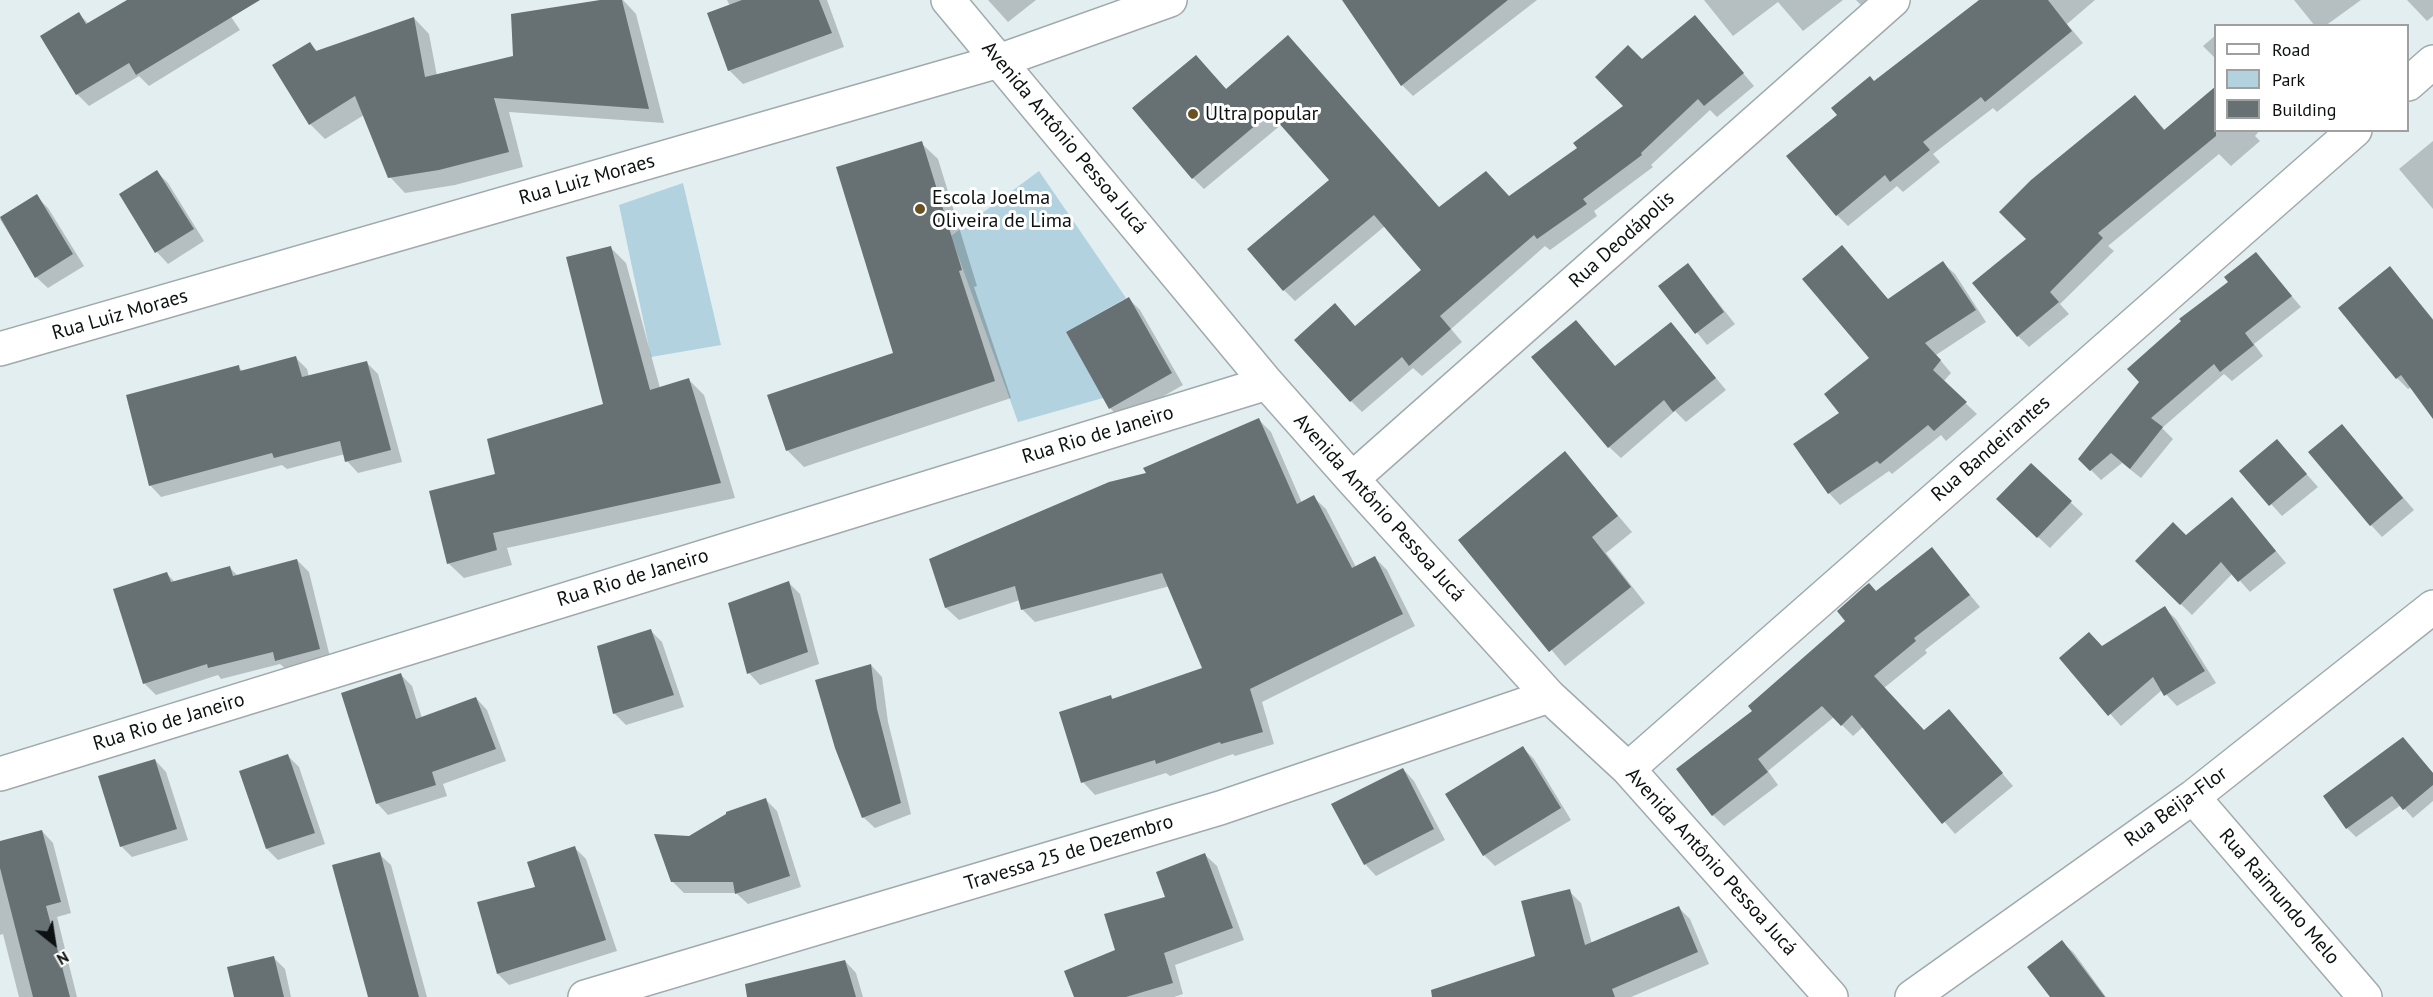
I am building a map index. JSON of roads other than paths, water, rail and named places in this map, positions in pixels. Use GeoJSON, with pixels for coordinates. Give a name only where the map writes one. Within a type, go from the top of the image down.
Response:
{"type":"FeatureCollection","features":[{"type":"Feature","properties":{"kind":"street","name":"Avenida Antônio Pessoa Jucá"},"geometry":{"type":"LineString","coordinates":[[948,0],[1267,382],[1352,479],[1549,696],[1628,769],[1831,997]]}},
{"type":"Feature","properties":{"kind":"street","name":"Rua Luiz Moraes"},"geometry":{"type":"LineString","coordinates":[[0,349],[999,61],[1170,0]]}},
{"type":"Feature","properties":{"kind":"street","name":"Rua Deodápolis"},"geometry":{"type":"LineString","coordinates":[[1352,479],[1893,0]]}},
{"type":"Feature","properties":{"kind":"street"},"geometry":{"type":"LineString","coordinates":[[2409,83],[2433,62]]}},
{"type":"Feature","properties":{"kind":"street","name":"Rua Bandeirantes"},"geometry":{"type":"LineString","coordinates":[[1628,769],[2353,132]]}},
{"type":"Feature","properties":{"kind":"street","name":"Rua Rio de Janeiro"},"geometry":{"type":"LineString","coordinates":[[0,774],[1267,382]]}},
{"type":"Feature","properties":{"kind":"street","name":"Rua Beija-Flor"},"geometry":{"type":"LineString","coordinates":[[1912,997],[2193,797],[2433,607]]}},
{"type":"Feature","properties":{"kind":"street","name":"Travessa 25 de Dezembro"},"geometry":{"type":"LineString","coordinates":[[585,997],[1220,808],[1549,696]]}},
{"type":"Feature","properties":{"kind":"street","name":"Rua Raimundo Melo"},"geometry":{"type":"LineString","coordinates":[[2193,797],[2365,997]]}},
{"type":"Feature","properties":{"kind":"place","name":"Ultra popular"},"geometry":{"type":"Point","coordinates":[1193,114]}},
{"type":"Feature","properties":{"kind":"place","name":"Escola Joelma Oliveira de Lima"},"geometry":{"type":"Point","coordinates":[920,209]}}]}
